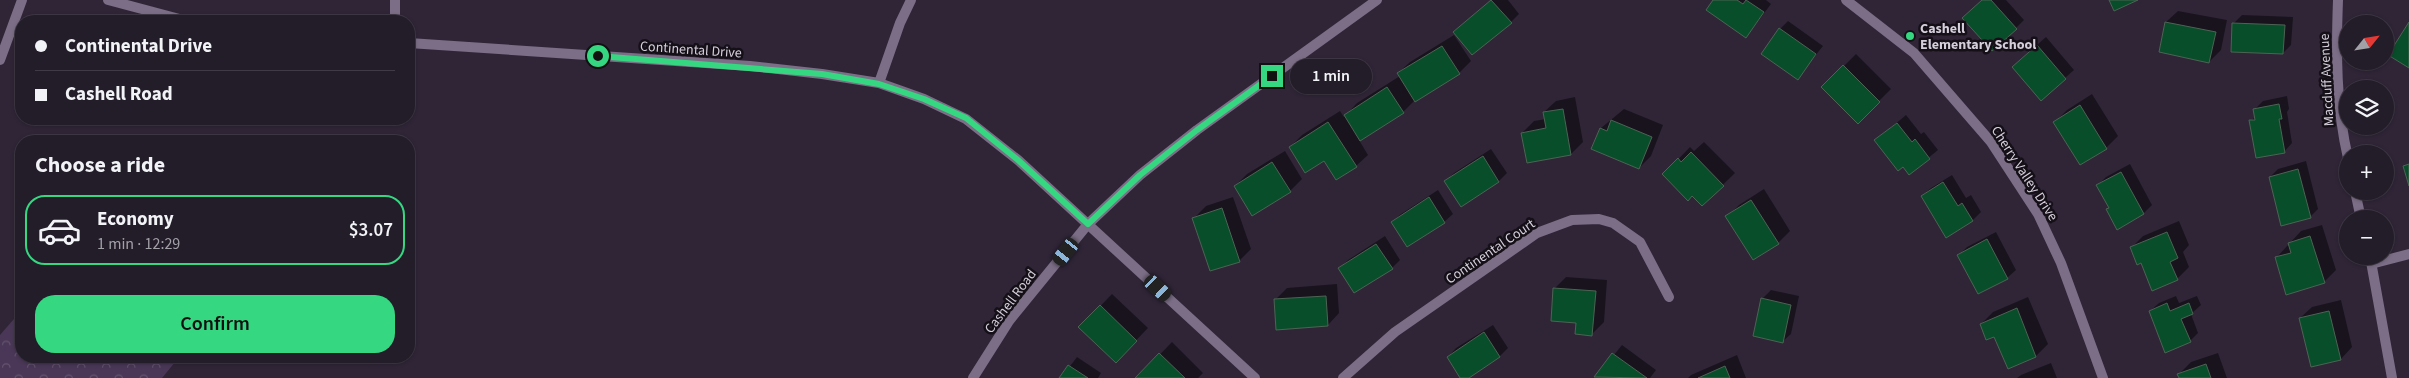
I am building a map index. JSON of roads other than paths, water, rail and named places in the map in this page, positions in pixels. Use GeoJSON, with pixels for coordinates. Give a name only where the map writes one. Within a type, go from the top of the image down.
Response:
{"type":"FeatureCollection","features":[{"type":"Feature","properties":{"kind":"street"},"geometry":{"type":"LineString","coordinates":[[16,15],[22,0]]}},
{"type":"Feature","properties":{"kind":"street"},"geometry":{"type":"LineString","coordinates":[[108,0],[164,15]]}},
{"type":"Feature","properties":{"kind":"street"},"geometry":{"type":"LineString","coordinates":[[395,0],[395,15]]}},
{"type":"Feature","properties":{"kind":"street"},"geometry":{"type":"LineString","coordinates":[[879,84],[900,22],[911,0]]}},
{"type":"Feature","properties":{"kind":"street","name":"Cashell Road"},"geometry":{"type":"LineString","coordinates":[[974,378],[1009,321],[1088,224],[1140,175],[1197,130],[1377,0]]}},
{"type":"Feature","properties":{"kind":"street","name":"Cherry Valley Drive"},"geometry":{"type":"LineString","coordinates":[[1846,0],[1914,53],[1991,142],[2038,214],[2061,263],[2103,378]]}},
{"type":"Feature","properties":{"kind":"street","name":"Macduff Avenue"},"geometry":{"type":"LineString","coordinates":[[2338,0],[2336,36],[2342,127],[2345,145]]}},
{"type":"Feature","properties":{"kind":"street"},"geometry":{"type":"LineString","coordinates":[[0,60],[15,19]]}},
{"type":"Feature","properties":{"kind":"street","name":"Continental Drive"},"geometry":{"type":"LineString","coordinates":[[415,43],[750,66],[822,74],[879,84],[924,99],[966,118],[1018,160],[1255,378]]}},
{"type":"Feature","properties":{"kind":"street","name":"Continental Court"},"geometry":{"type":"LineString","coordinates":[[1343,378],[1395,332],[1521,244],[1537,233],[1572,220],[1599,219],[1613,223],[1640,242],[1669,297]]}},
{"type":"Feature","properties":{"kind":"street"},"geometry":{"type":"LineString","coordinates":[[2394,256],[2409,254]]}},
{"type":"Feature","properties":{"kind":"street"},"geometry":{"type":"LineString","coordinates":[[2371,265],[2392,378]]}},
{"type":"Feature","properties":{"kind":"place","name":"Cashell Elementary School"},"geometry":{"type":"Point","coordinates":[1910,36]}}]}
